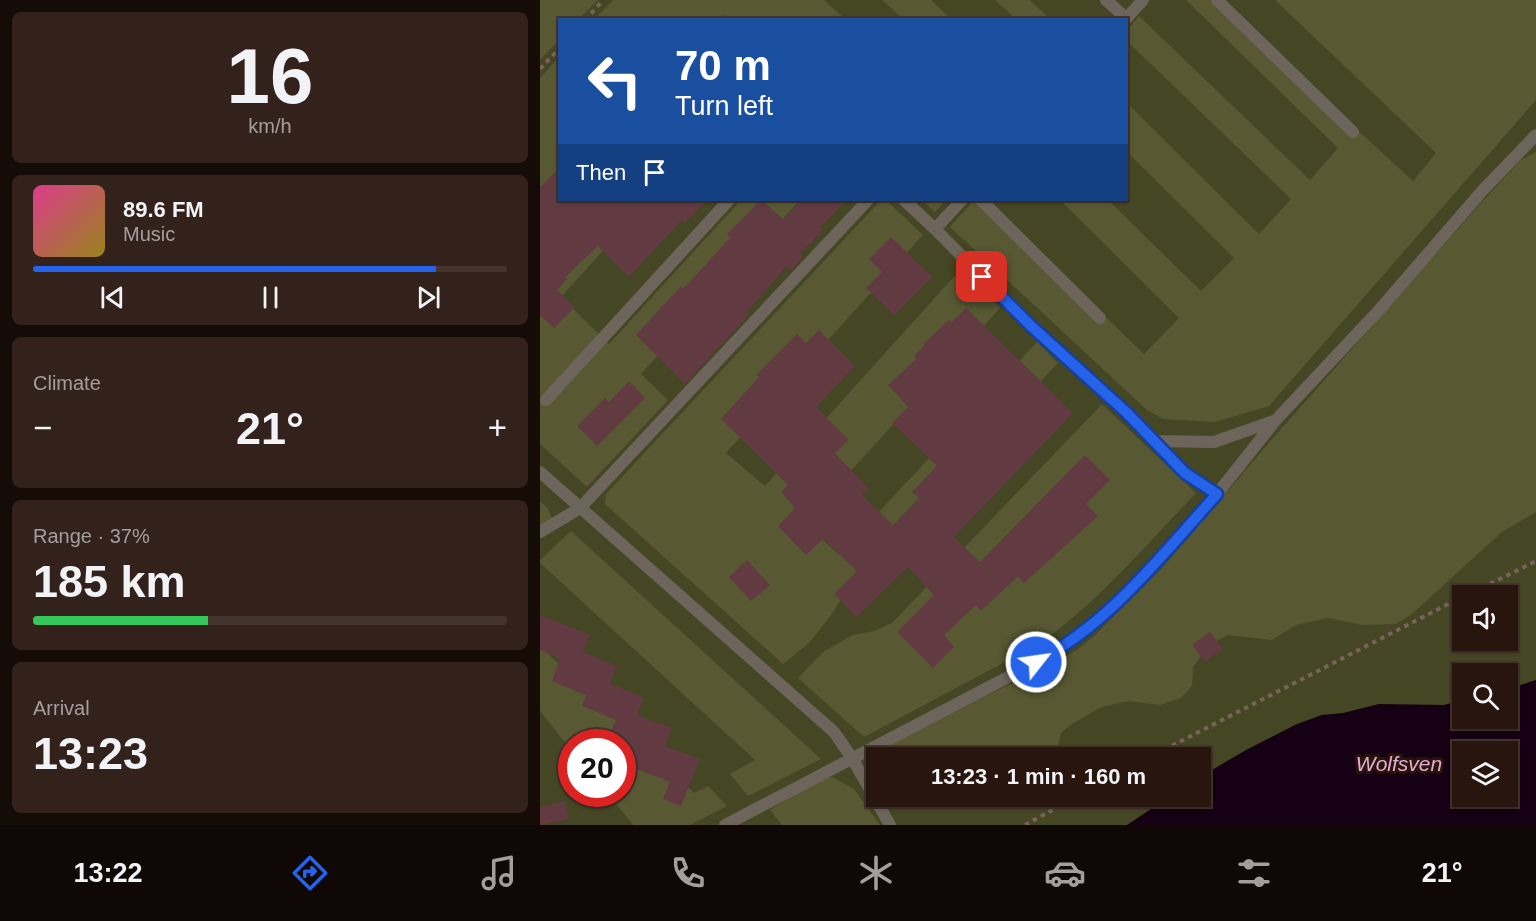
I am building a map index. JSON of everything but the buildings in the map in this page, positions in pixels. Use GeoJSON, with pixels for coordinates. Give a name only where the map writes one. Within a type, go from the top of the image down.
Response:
{"type":"FeatureCollection","features":[{"type":"Feature","properties":{"kind":"lane"},"geometry":{"type":"LineString","coordinates":[[1106,0],[1125,18]]}},
{"type":"Feature","properties":{"kind":"lane"},"geometry":{"type":"LineString","coordinates":[[1127,18],[1143,0]]}},
{"type":"Feature","properties":{"kind":"lane"},"geometry":{"type":"LineString","coordinates":[[1216,0],[1353,132]]}},
{"type":"Feature","properties":{"kind":"lane"},"geometry":{"type":"LineString","coordinates":[[725,825],[1056,652],[1087,629],[1124,596],[1217,494],[1275,421],[1380,309],[1483,190],[1536,135]]}},
{"type":"Feature","properties":{"kind":"lane"},"geometry":{"type":"LineString","coordinates":[[546,400],[728,201]]}},
{"type":"Feature","properties":{"kind":"lane"},"geometry":{"type":"LineString","coordinates":[[540,532],[580,508],[867,201]]}},
{"type":"Feature","properties":{"kind":"lane"},"geometry":{"type":"LineString","coordinates":[[905,201],[1030,325],[1127,413],[1185,473],[1217,494]]}},
{"type":"Feature","properties":{"kind":"lane"},"geometry":{"type":"LineString","coordinates":[[935,229],[961,201]]}},
{"type":"Feature","properties":{"kind":"lane"},"geometry":{"type":"LineString","coordinates":[[982,201],[1100,318]]}},
{"type":"Feature","properties":{"kind":"lane"},"geometry":{"type":"LineString","coordinates":[[1153,441],[1214,442],[1275,421]]}},
{"type":"Feature","properties":{"kind":"lane"},"geometry":{"type":"LineString","coordinates":[[540,472],[834,732],[852,758],[890,825]]}},
{"type":"Feature","properties":{"kind":"path"},"geometry":{"type":"LineString","coordinates":[[587,18],[603,0]]}},
{"type":"Feature","properties":{"kind":"path"},"geometry":{"type":"LineString","coordinates":[[540,69],[558,50]]}},
{"type":"Feature","properties":{"kind":"path"},"geometry":{"type":"LineString","coordinates":[[1487,585],[1536,561]]}},
{"type":"Feature","properties":{"kind":"path"},"geometry":{"type":"LineString","coordinates":[[1169,747],[1452,602]]}},
{"type":"Feature","properties":{"kind":"path"},"geometry":{"type":"LineString","coordinates":[[1025,825],[1058,807]]}},
{"type":"Feature","properties":{"kind":"green space"},"geometry":{"type":"Polygon","coordinates":[[[540,0],[1536,0],[1536,825],[540,825],[540,0]]]}},
{"type":"Feature","properties":{"kind":"green space"},"geometry":{"type":"Polygon","coordinates":[[[540,0],[598,0],[580,18],[558,18],[558,41],[540,60],[540,0]]]}},
{"type":"Feature","properties":{"kind":"green space"},"geometry":{"type":"Polygon","coordinates":[[[613,0],[824,0],[844,18],[728,18],[725,15],[722,18],[596,18],[613,0]]]}},
{"type":"Feature","properties":{"kind":"green space"},"geometry":{"type":"Polygon","coordinates":[[[882,0],[931,0],[950,18],[902,18],[882,0]]]}},
{"type":"Feature","properties":{"kind":"green space"},"geometry":{"type":"Polygon","coordinates":[[[995,0],[1030,0],[1049,18],[1015,18],[995,0]]]}},
{"type":"Feature","properties":{"kind":"green space"},"geometry":{"type":"Polygon","coordinates":[[[1186,0],[1216,0],[1413,181],[1436,153],[1275,0],[1536,0],[1536,100],[1269,406],[1215,422],[1163,419],[1147,410],[950,227],[973,201],[986,201],[1144,354],[1179,318],[1061,201],[1109,201],[1201,291],[1234,258],[1128,153],[1128,104],[1259,234],[1291,199],[1128,42],[1128,29],[1139,16],[1310,180],[1338,148],[1186,0]]]}},
{"type":"Feature","properties":{"kind":"green space"},"geometry":{"type":"Polygon","coordinates":[[[558,58],[558,201],[648,201],[561,297],[609,344],[740,201],[799,201],[641,374],[668,400],[587,487],[540,444],[540,78],[558,58]]]}},
{"type":"Feature","properties":{"kind":"green space"},"geometry":{"type":"Polygon","coordinates":[[[1536,152],[1536,512],[1502,532],[1412,614],[1396,624],[1362,625],[1328,618],[1296,625],[1272,640],[1228,635],[1209,645],[1193,667],[1192,686],[1181,698],[1160,705],[1128,701],[1102,707],[1070,725],[1061,733],[1058,747],[882,747],[1051,664],[1077,650],[1095,635],[1163,567],[1267,445],[1521,160],[1536,152]]]}},
{"type":"Feature","properties":{"kind":"green space"},"geometry":{"type":"Polygon","coordinates":[[[880,201],[887,201],[923,235],[726,453],[765,486],[960,270],[1000,308],[804,522],[839,555],[1037,342],[1058,363],[848,588],[832,614],[809,643],[783,664],[605,504],[606,494],[880,201]]]}},
{"type":"Feature","properties":{"kind":"green space"},"geometry":{"type":"Polygon","coordinates":[[[923,201],[945,201],[935,212],[923,201]]]}},
{"type":"Feature","properties":{"kind":"green space"},"geometry":{"type":"Polygon","coordinates":[[[1102,404],[1196,493],[1100,593],[1059,629],[1037,645],[864,737],[798,678],[824,651],[853,635],[874,631],[892,623],[1102,404]]]}},
{"type":"Feature","properties":{"kind":"green space"},"geometry":{"type":"Polygon","coordinates":[[[540,501],[548,509],[553,520],[540,532],[540,501]]]}},
{"type":"Feature","properties":{"kind":"green space"},"geometry":{"type":"Polygon","coordinates":[[[571,531],[821,759],[748,796],[730,774],[755,760],[540,563],[540,560],[571,531]]]}},
{"type":"Feature","properties":{"kind":"green space"},"geometry":{"type":"Polygon","coordinates":[[[540,646],[627,729],[558,729],[558,734],[540,711],[540,646]]]}},
{"type":"Feature","properties":{"kind":"green space"},"geometry":{"type":"Polygon","coordinates":[[[636,738],[694,793],[708,786],[727,806],[690,825],[633,825],[618,807],[636,807],[636,738]]]}},
{"type":"Feature","properties":{"kind":"green space"},"geometry":{"type":"Polygon","coordinates":[[[832,777],[854,789],[880,825],[782,825],[770,810],[816,781],[832,777]]]}},
{"type":"Feature","properties":{"kind":"water","name":"Wolfsven"},"geometry":{"type":"Polygon","coordinates":[[[1536,680],[1536,825],[1127,825],[1154,807],[1211,807],[1211,771],[1297,724],[1322,715],[1343,713],[1379,704],[1444,705],[1452,703],[1452,729],[1518,729],[1518,686],[1536,680]]]}},
{"type":"Feature","properties":{"kind":"route"},"geometry":{"type":"LineString","coordinates":[[982,277],[1030,325],[1127,413],[1185,473],[1217,494],[1124,596],[1087,629],[1056,652],[1036,662]]}}]}
